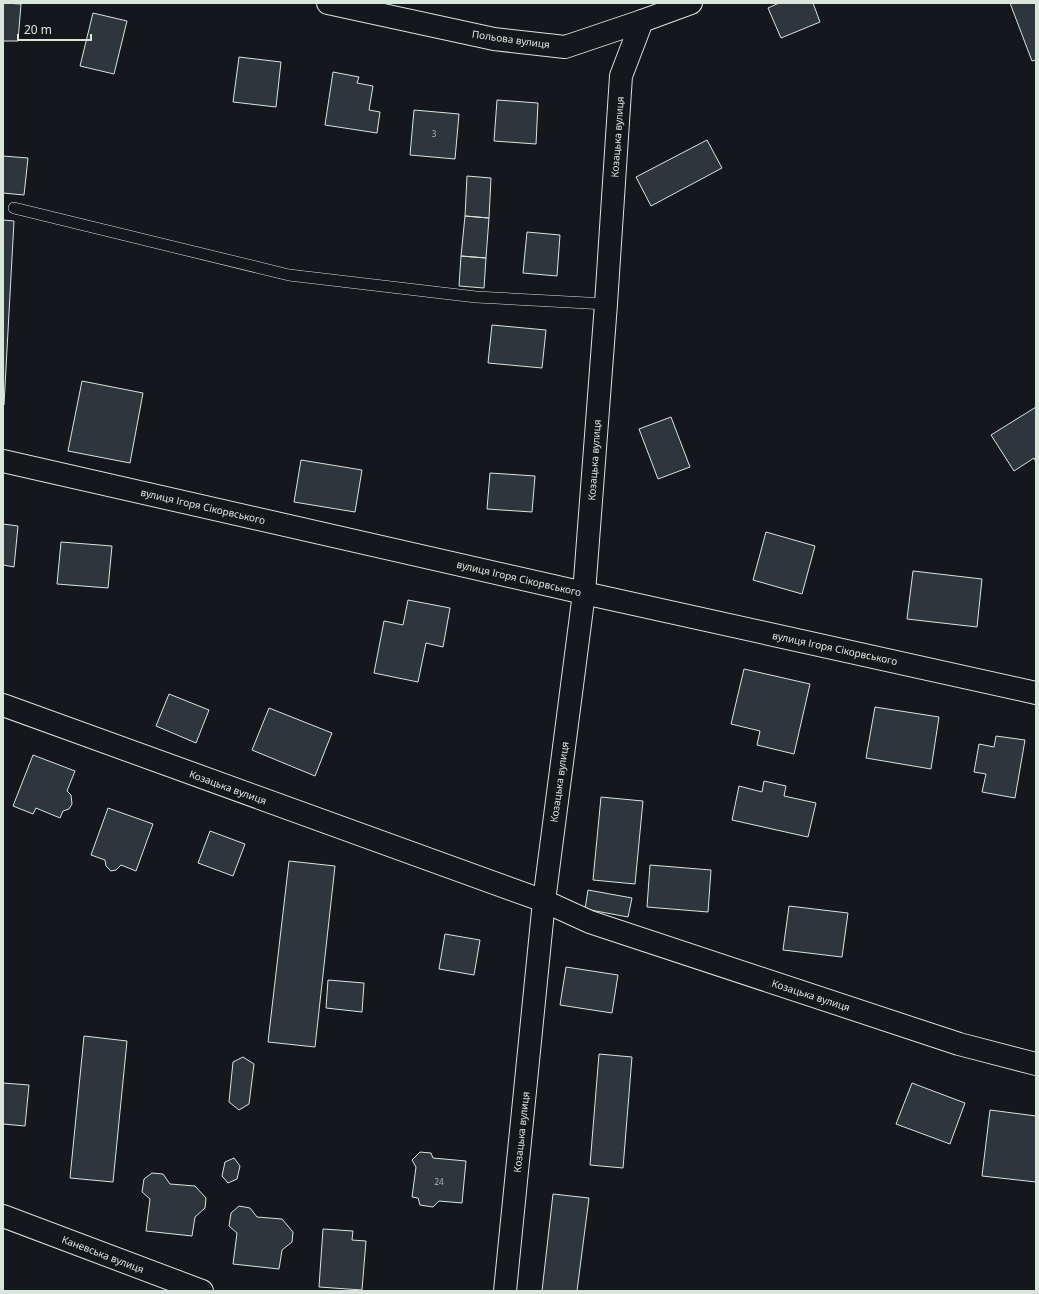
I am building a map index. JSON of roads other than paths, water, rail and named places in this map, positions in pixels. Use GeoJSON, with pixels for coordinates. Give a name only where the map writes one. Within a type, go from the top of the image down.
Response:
{"type":"FeatureCollection","features":[{"type":"Feature","properties":{"kind":"street","name":"Польова вулиця"},"geometry":{"type":"LineString","coordinates":[[328,3],[494,39],[564,47],[691,3]]}},
{"type":"Feature","properties":{"kind":"street","name":"Козацька вулиця"},"geometry":{"type":"LineString","coordinates":[[505,1291],[544,901],[584,593],[606,304],[621,76],[642,21]]}},
{"type":"Feature","properties":{"kind":"street","name":"вулиця Ігоря Сікорвського"},"geometry":{"type":"LineString","coordinates":[[3,460],[584,593],[1036,693]]}},
{"type":"Feature","properties":{"kind":"street","name":"Козацька вулиця"},"geometry":{"type":"LineString","coordinates":[[3,705],[544,901],[590,922],[959,1044],[1036,1064]]}},
{"type":"Feature","properties":{"kind":"street","name":"Каневська вулиця"},"geometry":{"type":"LineString","coordinates":[[3,1216],[202,1291]]}},
{"type":"Feature","properties":{"kind":"lane"},"geometry":{"type":"LineString","coordinates":[[14,208],[289,275],[476,297],[606,304]]}}]}
